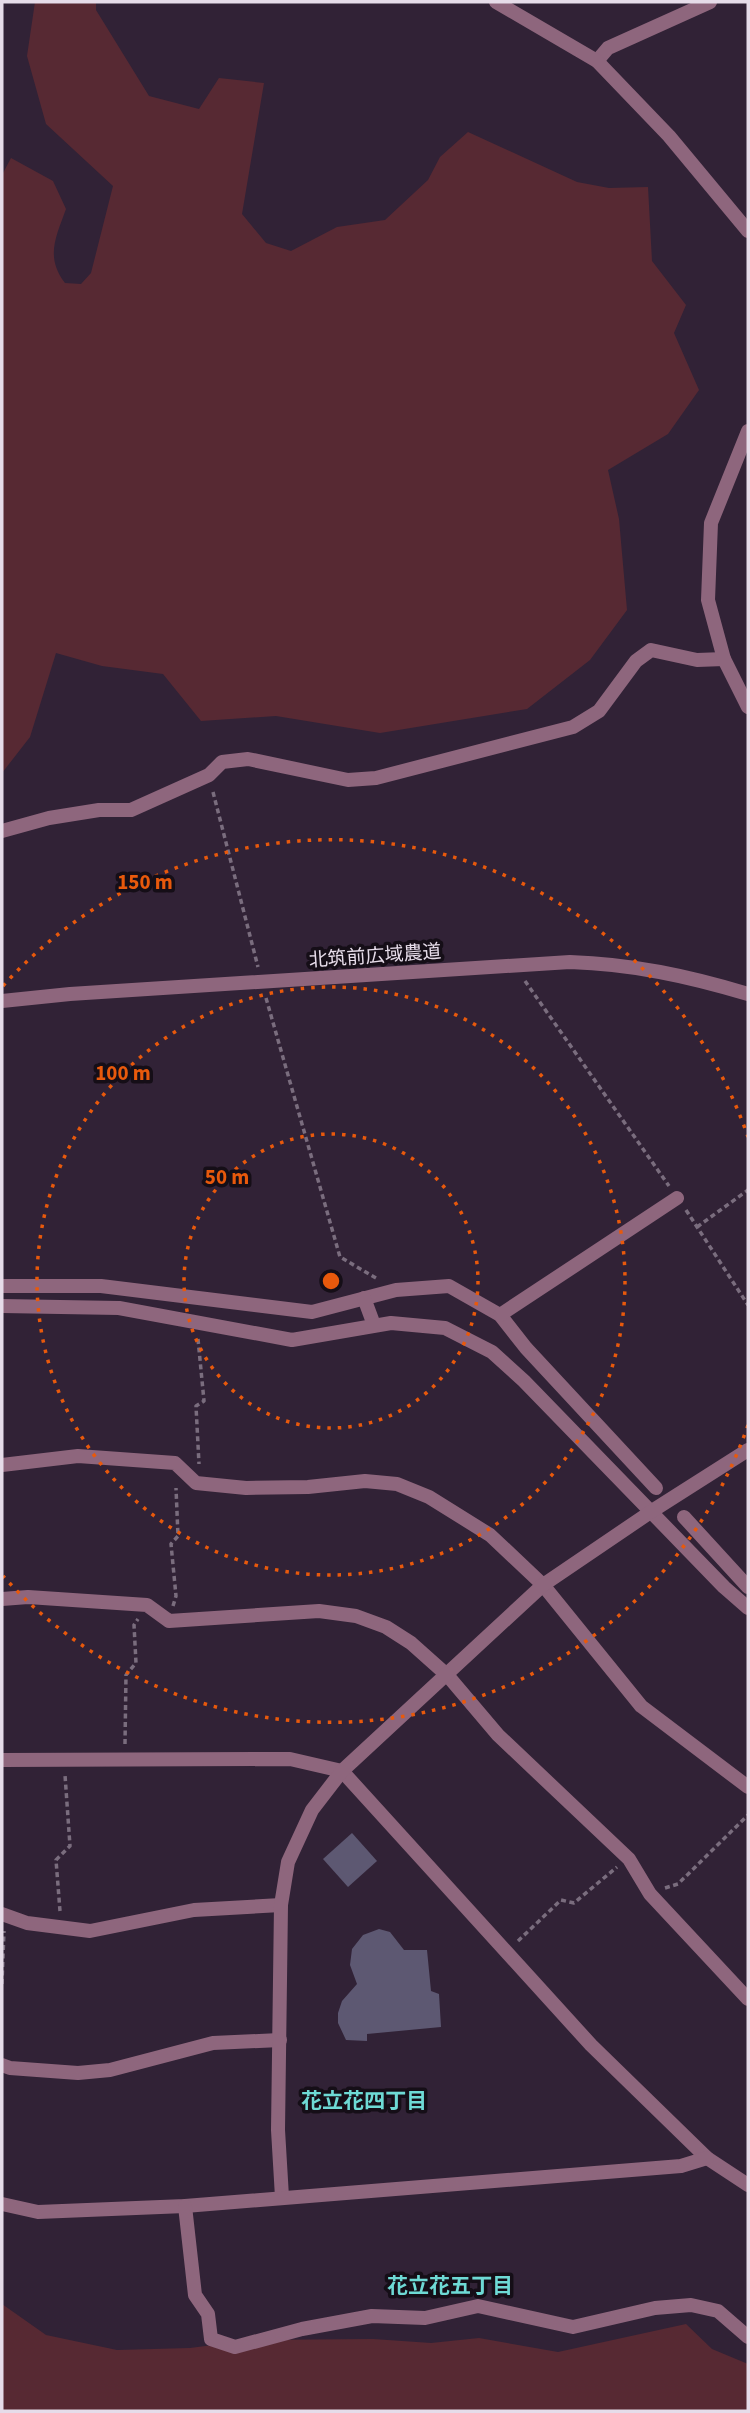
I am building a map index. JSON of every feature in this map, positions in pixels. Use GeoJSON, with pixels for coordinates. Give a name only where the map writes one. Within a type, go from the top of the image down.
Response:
{"type":"FeatureCollection","features":[{"type":"Feature","properties":{"kind":"street"},"geometry":{"type":"LineString","coordinates":[[496,2],[597,61],[669,136],[748,231]]}},
{"type":"Feature","properties":{"kind":"street"},"geometry":{"type":"LineString","coordinates":[[597,61],[608,48],[710,2]]}},
{"type":"Feature","properties":{"kind":"street"},"geometry":{"type":"LineString","coordinates":[[748,431],[711,523],[708,600],[724,659],[748,707]]}},
{"type":"Feature","properties":{"kind":"street"},"geometry":{"type":"LineString","coordinates":[[2,831],[61,816],[99,810],[131,810],[209,775],[222,762],[248,759],[348,780],[376,778],[537,739],[573,727],[598,711],[636,661],[651,650],[697,660],[724,659]]}},
{"type":"Feature","properties":{"kind":"street","name":"北筑前広域農道"},"geometry":{"type":"LineString","coordinates":[[2,1002],[70,994],[514,965],[622,964],[679,974],[748,994]]}},
{"type":"Feature","properties":{"kind":"street"},"geometry":{"type":"LineString","coordinates":[[500,1315],[677,1198]]}},
{"type":"Feature","properties":{"kind":"street"},"geometry":{"type":"LineString","coordinates":[[2,1286],[101,1286],[312,1312],[396,1290],[449,1286],[500,1315],[526,1348],[656,1488]]}},
{"type":"Feature","properties":{"kind":"street"},"geometry":{"type":"LineString","coordinates":[[364,1298],[374,1325]]}},
{"type":"Feature","properties":{"kind":"street"},"geometry":{"type":"LineString","coordinates":[[2,1306],[119,1308],[292,1340],[391,1323],[445,1328],[492,1352],[652,1511],[724,1587],[748,1608]]}},
{"type":"Feature","properties":{"kind":"street"},"geometry":{"type":"LineString","coordinates":[[282,2197],[278,2130],[281,1905],[288,1862],[312,1810],[342,1771],[448,1676],[543,1585],[748,1450]]}},
{"type":"Feature","properties":{"kind":"street"},"geometry":{"type":"LineString","coordinates":[[2,1465],[78,1456],[175,1463],[196,1483],[246,1488],[308,1487],[365,1481],[397,1484],[429,1497],[490,1535],[543,1585],[641,1706],[748,1787]]}},
{"type":"Feature","properties":{"kind":"street"},"geometry":{"type":"LineString","coordinates":[[684,1517],[748,1587]]}},
{"type":"Feature","properties":{"kind":"street"},"geometry":{"type":"LineString","coordinates":[[2,1599],[28,1597],[147,1605],[169,1621],[319,1611],[356,1616],[386,1627],[411,1643],[448,1676],[498,1735],[629,1859],[650,1894],[748,1999]]}},
{"type":"Feature","properties":{"kind":"street"},"geometry":{"type":"LineString","coordinates":[[2,1760],[290,1759],[342,1771],[591,2045],[708,2158],[748,2185]]}},
{"type":"Feature","properties":{"kind":"street"},"geometry":{"type":"LineString","coordinates":[[3,1914],[27,1923],[90,1931],[194,1910],[281,1905]]}},
{"type":"Feature","properties":{"kind":"street"},"geometry":{"type":"LineString","coordinates":[[2,2065],[78,2073],[110,2070],[213,2043],[280,2040]]}},
{"type":"Feature","properties":{"kind":"street"},"geometry":{"type":"LineString","coordinates":[[2,2204],[38,2212],[185,2206],[681,2166],[708,2158]]}},
{"type":"Feature","properties":{"kind":"street"},"geometry":{"type":"LineString","coordinates":[[185,2206],[195,2295],[208,2314],[211,2339],[235,2347],[302,2329],[372,2316],[425,2318],[478,2306],[573,2327],[655,2308],[691,2305],[718,2311],[748,2337]]}},
{"type":"Feature","properties":{"kind":"path"},"geometry":{"type":"LineString","coordinates":[[209,775],[261,983],[340,1257],[396,1290]]}},
{"type":"Feature","properties":{"kind":"path"},"geometry":{"type":"LineString","coordinates":[[514,965],[697,1227],[748,1305]]}},
{"type":"Feature","properties":{"kind":"path"},"geometry":{"type":"LineString","coordinates":[[697,1227],[748,1190]]}},
{"type":"Feature","properties":{"kind":"path"},"geometry":{"type":"LineString","coordinates":[[196,1321],[204,1401],[196,1406],[201,1453],[196,1483]]}},
{"type":"Feature","properties":{"kind":"path"},"geometry":{"type":"LineString","coordinates":[[169,1621],[176,1596],[171,1544],[178,1536],[175,1463]]}},
{"type":"Feature","properties":{"kind":"path"},"geometry":{"type":"LineString","coordinates":[[125,1760],[126,1675],[135,1663],[134,1625],[147,1605]]}},
{"type":"Feature","properties":{"kind":"path"},"geometry":{"type":"LineString","coordinates":[[61,1927],[56,1860],[70,1846],[64,1760]]}},
{"type":"Feature","properties":{"kind":"path"},"geometry":{"type":"LineString","coordinates":[[650,1894],[678,1884],[748,1815]]}},
{"type":"Feature","properties":{"kind":"path"},"geometry":{"type":"LineString","coordinates":[[506,1952],[561,1900],[574,1903],[629,1859]]}},
{"type":"Feature","properties":{"kind":"path"},"geometry":{"type":"LineString","coordinates":[[2,1984],[3,1914]]}},
{"type":"Feature","properties":{"kind":"shaded area"},"geometry":{"type":"Polygon","coordinates":[[[35,2],[96,2],[96,10],[149,96],[199,109],[219,78],[264,83],[242,214],[266,243],[291,251],[337,227],[385,220],[428,180],[440,157],[468,132],[577,182],[609,188],[648,187],[652,261],[686,305],[674,333],[699,390],[668,434],[608,470],[619,519],[627,610],[590,660],[527,709],[380,733],[276,716],[201,721],[163,674],[102,666],[56,653],[30,737],[2,773],[2,175],[11,158],[53,181],[66,209],[54,247],[55,264],[65,283],[81,284],[91,273],[113,186],[46,124],[27,56],[35,2]]]}},
{"type":"Feature","properties":{"kind":"shaded area"},"geometry":{"type":"Polygon","coordinates":[[[2,2304],[46,2335],[117,2350],[190,2348],[252,2340],[373,2339],[431,2343],[479,2338],[558,2352],[686,2324],[712,2349],[748,2364],[748,2411],[2,2411],[2,2304]]]}},
{"type":"Feature","properties":{"kind":"building"},"geometry":{"type":"Polygon","coordinates":[[[352,1833],[377,1861],[348,1887],[323,1859],[352,1833]]]}},
{"type":"Feature","properties":{"kind":"building"},"geometry":{"type":"Polygon","coordinates":[[[379,1929],[390,1932],[404,1950],[427,1950],[431,1991],[439,1994],[441,2027],[367,2034],[367,2041],[346,2040],[338,2023],[338,2013],[342,2001],[357,1984],[350,1965],[352,1949],[363,1935],[379,1929]]]}},
{"type":"Feature","properties":{"kind":"district","name":"花立花四丁目"},"geometry":{"type":"Point","coordinates":[364,2101]}},
{"type":"Feature","properties":{"kind":"district","name":"花立花五丁目"},"geometry":{"type":"Point","coordinates":[450,2286]}}]}
